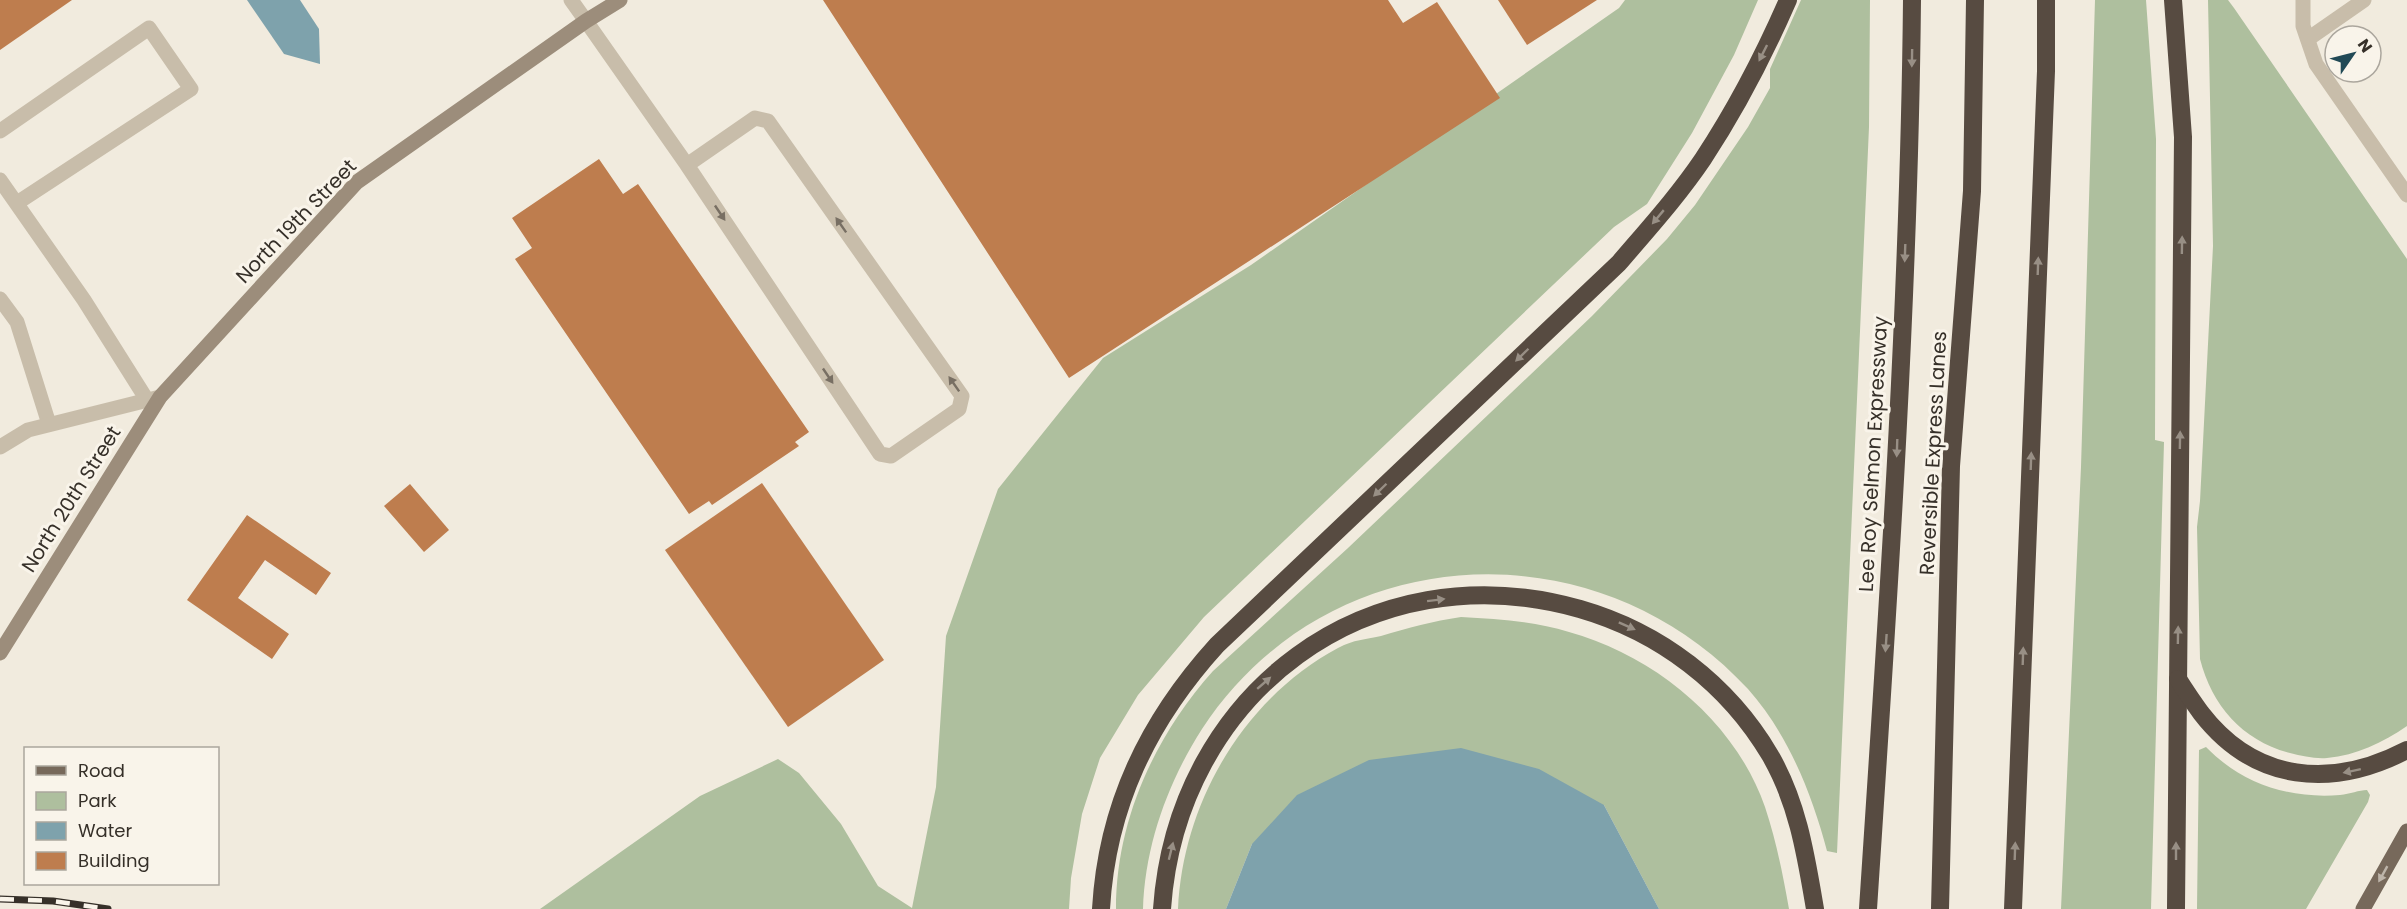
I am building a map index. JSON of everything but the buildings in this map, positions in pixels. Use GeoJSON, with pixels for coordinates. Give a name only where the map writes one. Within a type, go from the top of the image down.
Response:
{"type":"FeatureCollection","features":[{"type":"Feature","properties":{"kind":"highway"},"geometry":{"type":"LineString","coordinates":[[1101,909],[1106,854],[1128,784],[1154,728],[1193,672],[1217,645],[1619,263],[1675,197],[1724,126],[1788,0]]}},
{"type":"Feature","properties":{"kind":"highway","name":"Lee Roy Selmon Expressway"},"geometry":{"type":"LineString","coordinates":[[1868,909],[1895,500],[1911,95],[1912,0]]}},
{"type":"Feature","properties":{"kind":"highway","name":"Reversible Express Lanes"},"geometry":{"type":"LineString","coordinates":[[1940,909],[1952,466],[1972,191],[1975,0]]}},
{"type":"Feature","properties":{"kind":"highway"},"geometry":{"type":"LineString","coordinates":[[2013,909],[2046,71],[2046,0]]}},
{"type":"Feature","properties":{"kind":"highway"},"geometry":{"type":"LineString","coordinates":[[2173,0],[2183,137],[2176,909]]}},
{"type":"Feature","properties":{"kind":"highway"},"geometry":{"type":"LineString","coordinates":[[1162,909],[1164,879],[1170,851],[1191,790],[1219,737],[1256,690],[1306,650],[1360,619],[1422,602],[1485,596],[1557,603],[1630,626],[1691,664],[1721,691],[1749,723],[1766,748],[1791,798],[1804,845],[1815,909]]}},
{"type":"Feature","properties":{"kind":"highway"},"geometry":{"type":"LineString","coordinates":[[2178,679],[2201,713],[2226,739],[2247,754],[2274,767],[2308,775],[2329,775],[2369,767],[2407,750]]}},
{"type":"Feature","properties":{"kind":"main road"},"geometry":{"type":"LineString","coordinates":[[2363,909],[2405,835]]}},
{"type":"Feature","properties":{"kind":"street"},"geometry":{"type":"LineString","coordinates":[[571,0],[687,165],[880,454],[891,456],[959,409],[962,396],[768,121],[755,118],[687,165]]}},
{"type":"Feature","properties":{"kind":"street","name":"North 19th Street"},"geometry":{"type":"LineString","coordinates":[[153,398],[357,182],[586,21],[620,0]]}},
{"type":"Feature","properties":{"kind":"street"},"geometry":{"type":"LineString","coordinates":[[2303,0],[2303,26],[2316,64],[2407,195]]}},
{"type":"Feature","properties":{"kind":"street"},"geometry":{"type":"LineString","coordinates":[[2308,39],[2364,0]]}},
{"type":"Feature","properties":{"kind":"street"},"geometry":{"type":"LineString","coordinates":[[0,131],[149,28],[191,89],[16,203]]}},
{"type":"Feature","properties":{"kind":"street"},"geometry":{"type":"LineString","coordinates":[[0,180],[153,398],[28,430],[0,447]]}},
{"type":"Feature","properties":{"kind":"street"},"geometry":{"type":"LineString","coordinates":[[0,298],[17,322],[49,424]]}},
{"type":"Feature","properties":{"kind":"street","name":"North 20th Street"},"geometry":{"type":"LineString","coordinates":[[0,653],[153,398]]}},
{"type":"Feature","properties":{"kind":"green space"},"geometry":{"type":"Polygon","coordinates":[[[1625,0],[1758,0],[1734,55],[1692,133],[1647,204],[1614,227],[1204,617],[1138,695],[1100,758],[1082,814],[1071,878],[1069,909],[540,909],[700,796],[778,759],[799,773],[841,824],[878,886],[912,908],[936,787],[946,636],[998,489],[1103,358],[1251,265],[1619,8],[1625,0]]]}},
{"type":"Feature","properties":{"kind":"green space"},"geometry":{"type":"Polygon","coordinates":[[[1801,0],[1870,0],[1869,127],[1837,853],[1827,851],[1806,787],[1775,725],[1748,689],[1686,635],[1616,598],[1541,578],[1464,575],[1389,589],[1319,619],[1255,666],[1202,729],[1179,770],[1160,815],[1148,861],[1143,909],[1116,909],[1123,843],[1131,812],[1157,751],[1192,696],[1213,671],[1348,548],[1592,316],[1667,239],[1695,205],[1748,127],[1770,88],[1770,69],[1801,0]]]}},
{"type":"Feature","properties":{"kind":"green space"},"geometry":{"type":"Polygon","coordinates":[[[2095,0],[2146,0],[2156,139],[2155,440],[2164,442],[2151,909],[2061,909],[2081,467],[2095,0]]]}},
{"type":"Feature","properties":{"kind":"green space"},"geometry":{"type":"Polygon","coordinates":[[[2208,0],[2228,0],[2407,259],[2407,726],[2369,747],[2327,758],[2290,753],[2258,740],[2244,730],[2221,706],[2205,676],[2200,659],[2197,527],[2213,246],[2208,0]]]}},
{"type":"Feature","properties":{"kind":"green space"},"geometry":{"type":"Polygon","coordinates":[[[1461,617],[1542,625],[1601,643],[1632,657],[1661,675],[1688,696],[1734,747],[1751,776],[1773,832],[1789,909],[1659,909],[1604,805],[1252,844],[1226,909],[1178,909],[1182,869],[1192,831],[1206,793],[1224,758],[1247,725],[1274,695],[1304,670],[1344,645],[1461,617]]]}},
{"type":"Feature","properties":{"kind":"green space"},"geometry":{"type":"Polygon","coordinates":[[[2206,747],[2235,771],[2251,780],[2285,791],[2321,796],[2367,790],[2370,795],[2368,802],[2306,909],[2197,909],[2199,750],[2206,747]]]}},
{"type":"Feature","properties":{"kind":"water"},"geometry":{"type":"Polygon","coordinates":[[[247,0],[300,0],[319,29],[320,64],[284,54],[247,0]]]}},
{"type":"Feature","properties":{"kind":"water"},"geometry":{"type":"Polygon","coordinates":[[[1461,748],[1539,769],[1604,805],[1659,909],[1226,909],[1252,844],[1297,795],[1369,760],[1461,748]]]}},
{"type":"Feature","properties":{"kind":"railway"},"geometry":{"type":"LineString","coordinates":[[0,899],[53,901],[108,909]]}}]}
